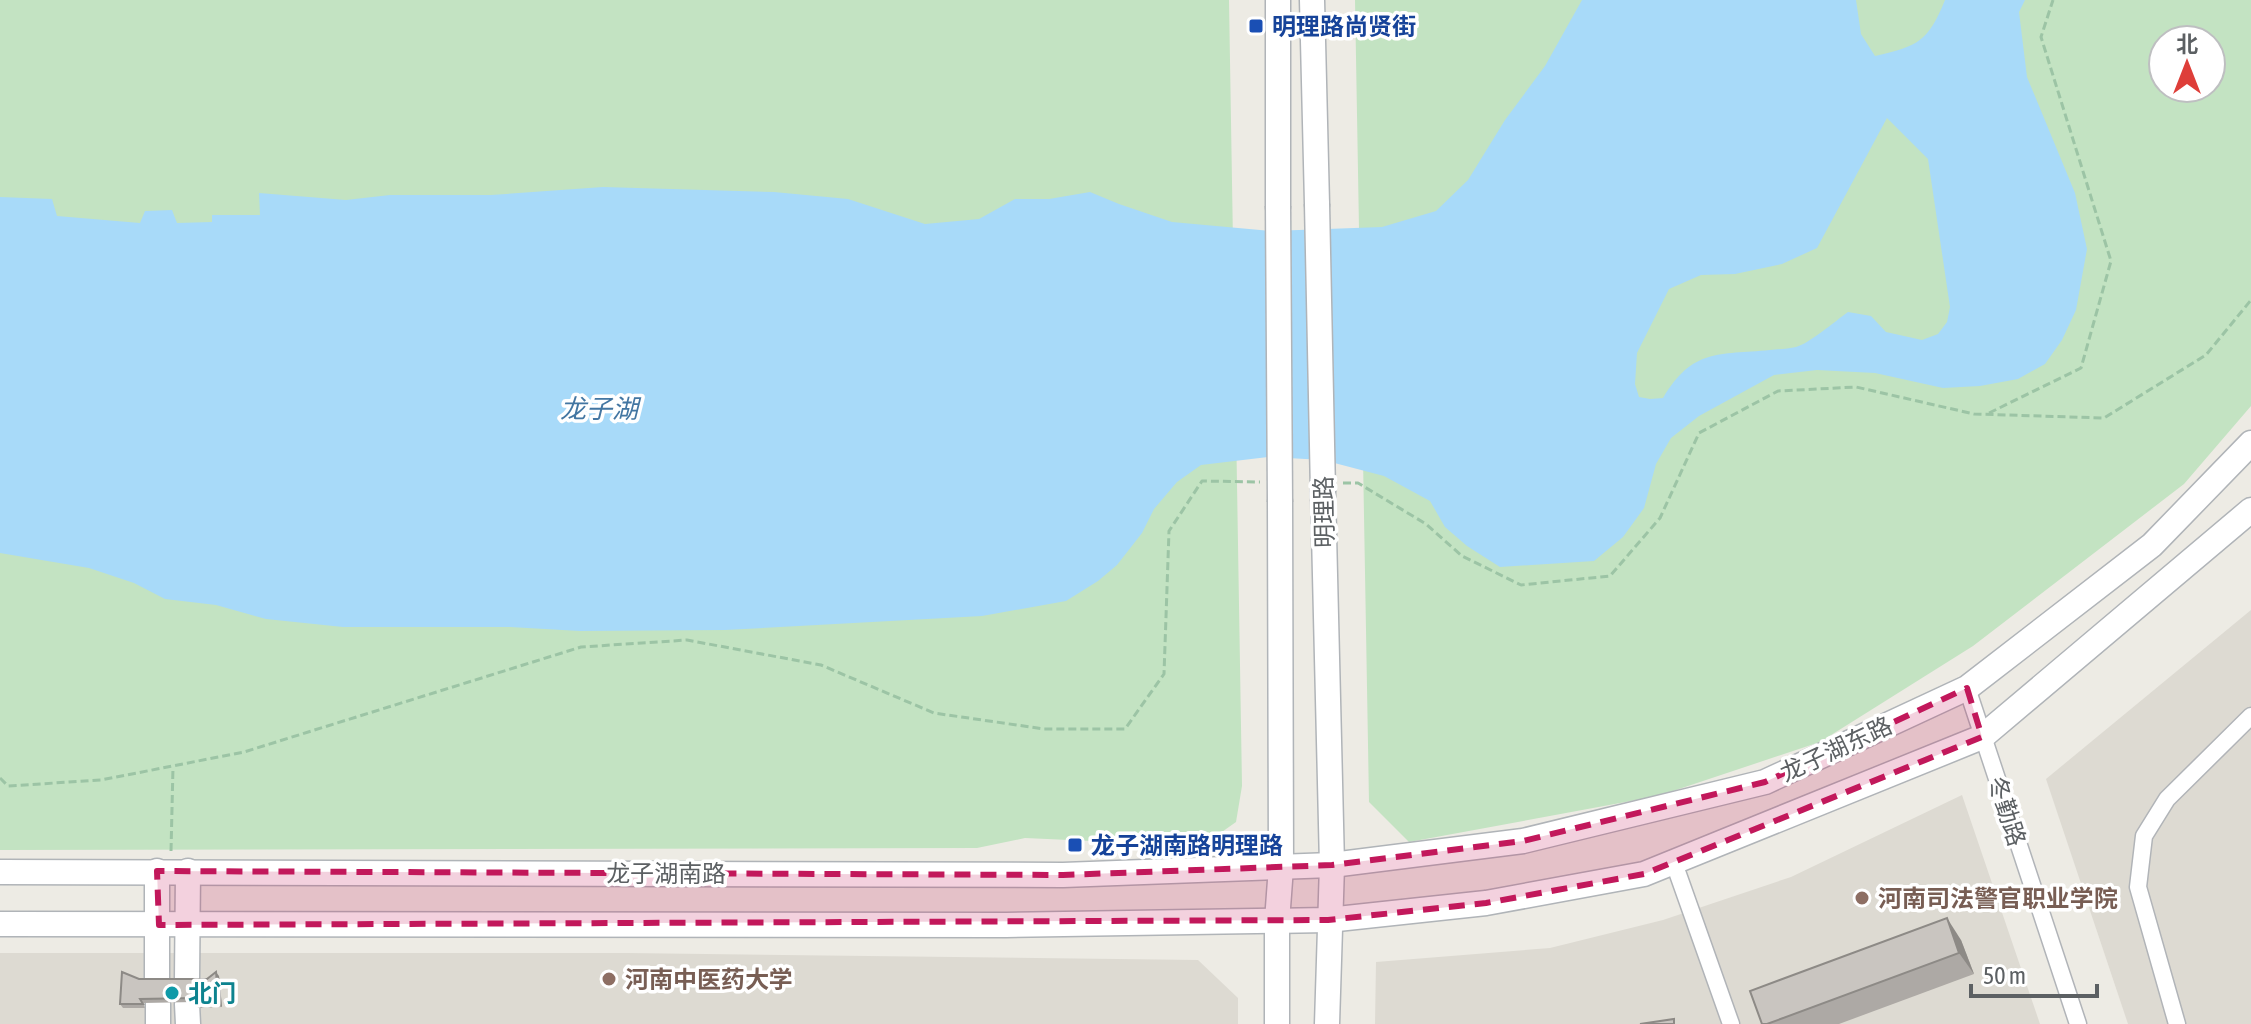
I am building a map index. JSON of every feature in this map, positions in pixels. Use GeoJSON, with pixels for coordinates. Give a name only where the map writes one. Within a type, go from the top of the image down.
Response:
{"type":"FeatureCollection","features":[{"type":"Feature","properties":{"kind":"street","name":"明理路"},"geometry":{"type":"LineString","coordinates":[[1277,1024],[1277,921],[1281,867],[1278,0]]}},
{"type":"Feature","properties":{"kind":"street","name":"明理路"},"geometry":{"type":"LineString","coordinates":[[1312,0],[1317,204],[1333,487],[1332,865],[1327,1024]]}},
{"type":"Feature","properties":{"kind":"street","name":"龙子湖东路"},"geometry":{"type":"LineString","coordinates":[[1332,865],[1523,841],[1765,782],[1967,688],[2152,545],[2251,443]]}},
{"type":"Feature","properties":{"kind":"street","name":"龙子湖东路"},"geometry":{"type":"LineString","coordinates":[[1328,920],[1486,903],[1644,874],[1982,737],[2251,510]]}},
{"type":"Feature","properties":{"kind":"street","name":"冬勤路"},"geometry":{"type":"LineString","coordinates":[[1967,688],[2078,1024]]}},
{"type":"Feature","properties":{"kind":"street"},"geometry":{"type":"LineString","coordinates":[[2177,1024],[2138,887],[2144,836],[2167,799],[2251,716]]}},
{"type":"Feature","properties":{"kind":"street"},"geometry":{"type":"LineString","coordinates":[[1674,863],[1731,1024]]}},
{"type":"Feature","properties":{"kind":"street","name":"龙子湖南路"},"geometry":{"type":"LineString","coordinates":[[0,872],[1063,875],[1332,865]]}},
{"type":"Feature","properties":{"kind":"street"},"geometry":{"type":"LineString","coordinates":[[172,871],[187,923],[187,979]]}},
{"type":"Feature","properties":{"kind":"street"},"geometry":{"type":"LineString","coordinates":[[157,979],[159,925],[172,871]]}},
{"type":"Feature","properties":{"kind":"street"},"geometry":{"type":"LineString","coordinates":[[0,924],[1006,925],[1328,920]]}},
{"type":"Feature","properties":{"kind":"path"},"geometry":{"type":"LineString","coordinates":[[1986,415],[2081,368],[2111,261],[2041,37],[2053,0]]}},
{"type":"Feature","properties":{"kind":"path"},"geometry":{"type":"LineString","coordinates":[[1333,487],[1358,483],[1426,524],[1462,556],[1521,585],[1610,576],[1660,518],[1699,433],[1778,391],[1856,387],[1974,414],[2104,418],[2206,355],[2251,300]]}},
{"type":"Feature","properties":{"kind":"path"},"geometry":{"type":"LineString","coordinates":[[0,778],[8,786],[101,780],[244,752],[581,647],[687,640],[821,665],[934,713],[1044,729],[1125,729],[1164,674],[1169,531],[1202,481],[1265,482]]}},
{"type":"Feature","properties":{"kind":"path"},"geometry":{"type":"LineString","coordinates":[[172,871],[173,766]]}},
{"type":"Feature","properties":{"kind":"highlighted area"},"geometry":{"type":"Polygon","coordinates":[[[1967,688],[1982,737],[1644,874],[1486,903],[1328,920],[159,925],[157,871],[1063,875],[1332,865],[1523,841],[1765,782],[1967,688]]]}},
{"type":"Feature","properties":{"kind":"shaded area"},"geometry":{"type":"Polygon","coordinates":[[[2251,610],[2251,1024],[2128,1024],[2046,779],[2251,610]]]}},
{"type":"Feature","properties":{"kind":"shaded area","name":"河南司法警官职业学院"},"geometry":{"type":"Polygon","coordinates":[[[1962,795],[2040,1024],[1375,1024],[1376,962],[1550,948],[1663,920],[1791,877],[1962,795]]]}},
{"type":"Feature","properties":{"kind":"shaded area","name":"河南中医药大学"},"geometry":{"type":"Polygon","coordinates":[[[0,953],[628,953],[1198,960],[1238,998],[1238,1024],[0,1024],[0,953]]]}},
{"type":"Feature","properties":{"kind":"green space"},"geometry":{"type":"Polygon","coordinates":[[[0,0],[1229,0],[1242,786],[1236,822],[1202,846],[1025,838],[977,848],[0,850],[0,0]]]}},
{"type":"Feature","properties":{"kind":"green space"},"geometry":{"type":"Polygon","coordinates":[[[1355,0],[2251,0],[2251,406],[2184,484],[1973,646],[1820,742],[1658,796],[1409,842],[1369,802],[1355,0]]]}},
{"type":"Feature","properties":{"kind":"water","name":"龙子湖"},"geometry":{"type":"Polygon","coordinates":[[[1582,0],[1856,0],[1861,34],[1875,56],[1902,49],[1920,40],[1933,25],[1945,0],[2025,0],[2019,12],[2027,77],[2075,193],[2087,249],[2076,310],[2062,340],[2045,364],[2018,379],[1980,386],[1943,388],[1875,373],[1817,370],[1774,375],[1699,416],[1671,438],[1656,464],[1644,508],[1623,537],[1594,561],[1500,567],[1467,546],[1445,527],[1430,501],[1384,476],[1323,460],[1268,457],[1201,465],[1177,482],[1154,509],[1142,533],[1117,565],[1066,601],[982,616],[725,630],[343,627],[266,619],[216,605],[165,599],[134,583],[89,568],[0,553],[0,197],[52,199],[57,216],[140,223],[145,211],[172,210],[177,223],[212,222],[212,215],[260,215],[259,193],[346,200],[390,195],[491,195],[603,187],[774,192],[848,199],[925,224],[979,219],[1015,199],[1049,199],[1090,192],[1172,222],[1271,231],[1382,227],[1436,211],[1468,180],[1505,120],[1545,66],[1582,0]],[[1887,118],[1817,248],[1782,264],[1735,274],[1701,275],[1669,289],[1637,353],[1635,384],[1639,397],[1663,398],[1685,370],[1708,357],[1802,345],[1848,312],[1871,316],[1886,332],[1922,340],[1938,334],[1947,322],[1950,307],[1928,159],[1887,118]]]}},
{"type":"Feature","properties":{"kind":"building"},"geometry":{"type":"Polygon","coordinates":[[[1947,918],[1959,953],[1762,1024],[1750,991],[1947,918]]]}},
{"type":"Feature","properties":{"kind":"building","name":"北门"},"geometry":{"type":"Polygon","coordinates":[[[122,972],[139,979],[207,979],[216,972],[219,1004],[195,1004],[195,998],[140,999],[143,1004],[120,1004],[122,972]]]}},
{"type":"Feature","properties":{"kind":"building"},"geometry":{"type":"Polygon","coordinates":[[[1674,1019],[1674,1024],[1640,1024],[1674,1019]]]}},
{"type":"Feature","properties":{"kind":"place","name":"明理路尚贤街"},"geometry":{"type":"Point","coordinates":[1256,26]}},
{"type":"Feature","properties":{"kind":"place","name":"龙子湖南路明理路"},"geometry":{"type":"Point","coordinates":[1075,845]}},
{"type":"Feature","properties":{"kind":"place","name":"河南司法警官职业学院"},"geometry":{"type":"Point","coordinates":[1862,898]}},
{"type":"Feature","properties":{"kind":"place","name":"河南中医药大学"},"geometry":{"type":"Point","coordinates":[609,979]}},
{"type":"Feature","properties":{"kind":"place","name":"北门"},"geometry":{"type":"Point","coordinates":[172,993]}}]}
